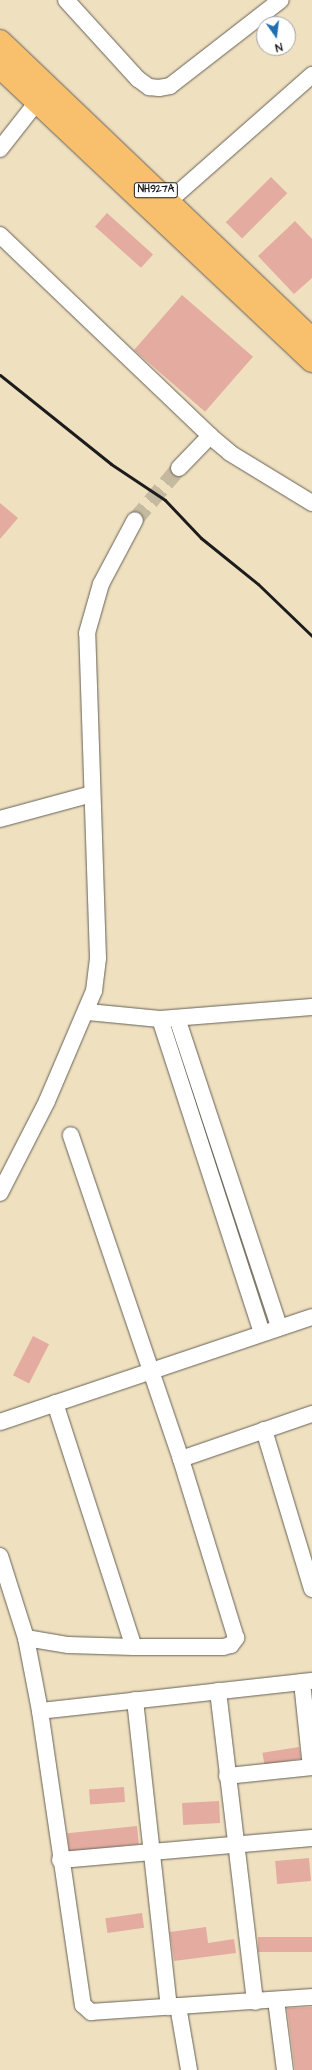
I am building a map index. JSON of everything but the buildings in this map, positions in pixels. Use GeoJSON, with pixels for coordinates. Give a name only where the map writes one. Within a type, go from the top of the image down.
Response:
{"type":"FeatureCollection","features":[{"type":"Feature","properties":{"kind":"highway","name":"NH927A"},"geometry":{"type":"LineString","coordinates":[[0,41],[43,95],[312,361]]}},
{"type":"Feature","properties":{"kind":"highway","name":"NH927A"},"geometry":{"type":"LineString","coordinates":[[0,67],[43,95],[169,202],[312,339]]}},
{"type":"Feature","properties":{"kind":"street"},"geometry":{"type":"LineString","coordinates":[[66,0],[138,80],[149,88],[159,88],[170,86],[281,0]]}},
{"type":"Feature","properties":{"kind":"street"},"geometry":{"type":"LineString","coordinates":[[169,202],[312,75]]}},
{"type":"Feature","properties":{"kind":"street"},"geometry":{"type":"LineString","coordinates":[[0,149],[43,95]]}},
{"type":"Feature","properties":{"kind":"street"},"geometry":{"type":"LineString","coordinates":[[0,235],[210,436],[230,453],[312,503]]}},
{"type":"Feature","properties":{"kind":"street"},"geometry":{"type":"LineString","coordinates":[[179,468],[210,436]]}},
{"type":"Feature","properties":{"kind":"street"},"geometry":{"type":"LineString","coordinates":[[0,1193],[88,1012],[98,958],[87,633],[101,584],[136,520]]}},
{"type":"Feature","properties":{"kind":"street"},"geometry":{"type":"LineString","coordinates":[[0,819],[92,794]]}},
{"type":"Feature","properties":{"kind":"street"},"geometry":{"type":"LineString","coordinates":[[88,1012],[177,1018],[311,1011]]}},
{"type":"Feature","properties":{"kind":"street"},"geometry":{"type":"LineString","coordinates":[[160,1018],[262,1333]]}},
{"type":"Feature","properties":{"kind":"street"},"geometry":{"type":"LineString","coordinates":[[177,1018],[279,1327]]}},
{"type":"Feature","properties":{"kind":"street"},"geometry":{"type":"LineString","coordinates":[[26,1638],[74,1646],[223,1647],[231,1645],[236,1638],[181,1459],[71,1135]]}},
{"type":"Feature","properties":{"kind":"street"},"geometry":{"type":"LineString","coordinates":[[0,1422],[312,1317]]}},
{"type":"Feature","properties":{"kind":"street"},"geometry":{"type":"LineString","coordinates":[[56,1403],[134,1647]]}},
{"type":"Feature","properties":{"kind":"street"},"geometry":{"type":"LineString","coordinates":[[181,1459],[312,1414]]}},
{"type":"Feature","properties":{"kind":"street"},"geometry":{"type":"LineString","coordinates":[[264,1430],[312,1589]]}},
{"type":"Feature","properties":{"kind":"street"},"geometry":{"type":"LineString","coordinates":[[0,1556],[26,1638],[40,1711],[60,1860],[83,2005],[91,2012],[312,1997]]}},
{"type":"Feature","properties":{"kind":"street"},"geometry":{"type":"LineString","coordinates":[[40,1711],[307,1682],[311,1767],[227,1776]]}},
{"type":"Feature","properties":{"kind":"street"},"geometry":{"type":"LineString","coordinates":[[218,1691],[234,1844],[255,2002]]}},
{"type":"Feature","properties":{"kind":"street"},"geometry":{"type":"LineString","coordinates":[[135,1700],[152,1852],[173,2007],[189,2070]]}},
{"type":"Feature","properties":{"kind":"street"},"geometry":{"type":"LineString","coordinates":[[60,1860],[312,1838]]}},
{"type":"Feature","properties":{"kind":"street"},"geometry":{"type":"LineString","coordinates":[[276,2000],[285,2070]]}},
{"type":"Feature","properties":{"kind":"tunnel"},"geometry":{"type":"LineString","coordinates":[[135,520],[179,468]]}},
{"type":"Feature","properties":{"kind":"railway"},"geometry":{"type":"LineString","coordinates":[[0,375],[111,464],[165,500],[201,538],[258,584],[312,636]]}}]}
